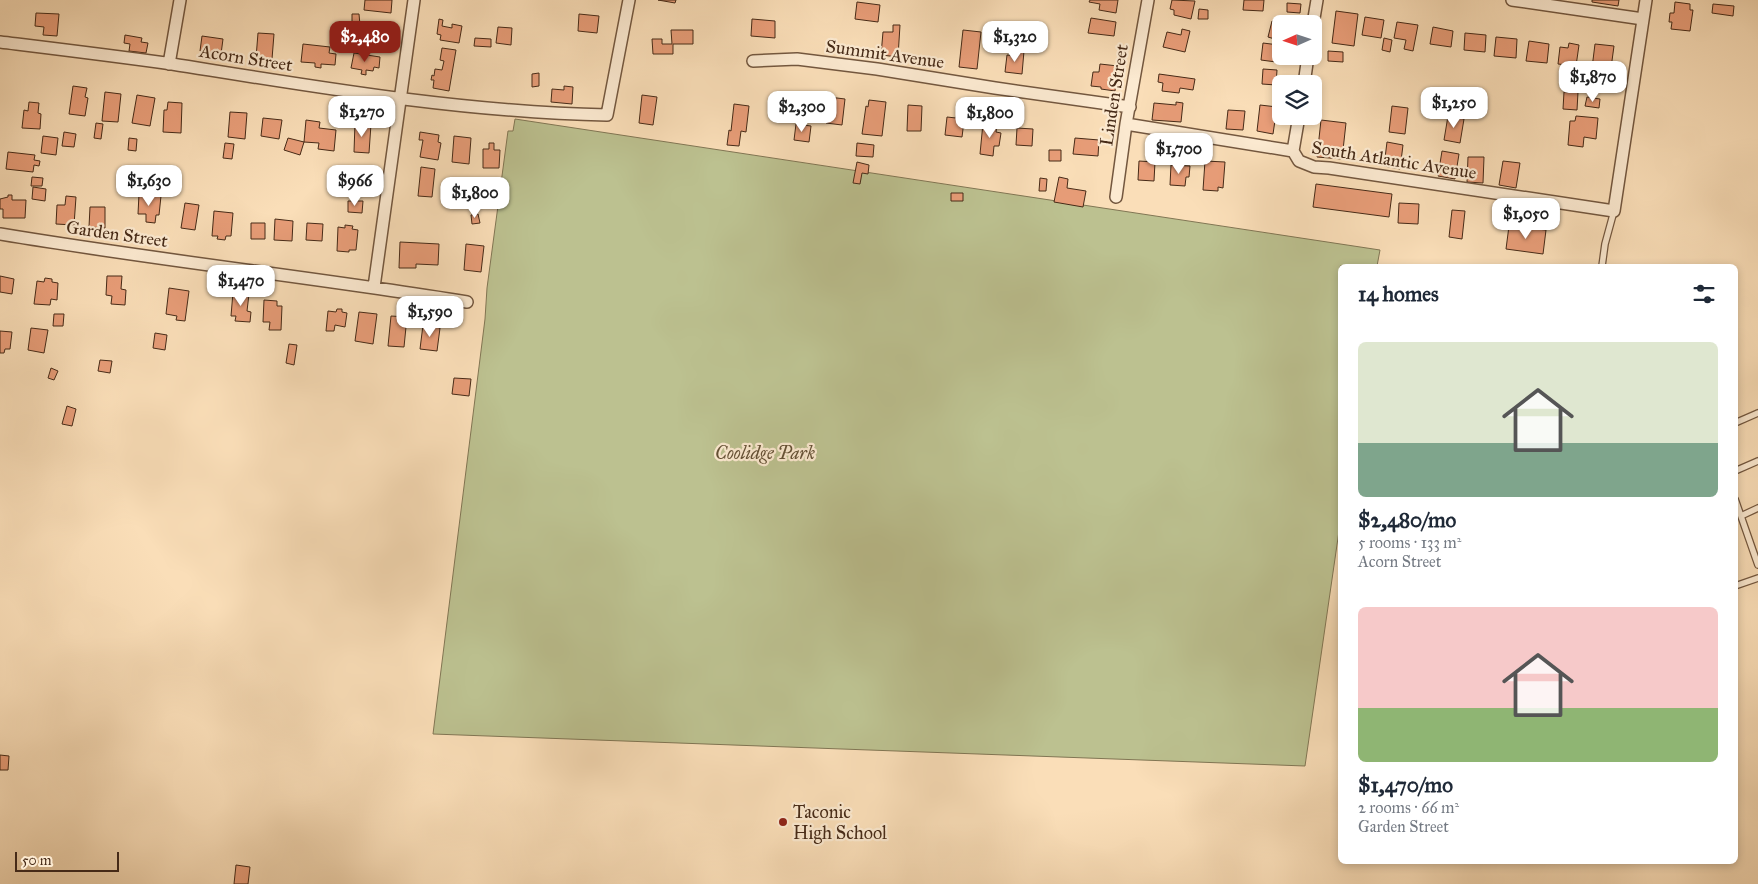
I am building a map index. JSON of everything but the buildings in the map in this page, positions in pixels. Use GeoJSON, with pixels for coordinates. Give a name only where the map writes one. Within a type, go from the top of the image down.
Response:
{"type":"FeatureCollection","features":[{"type":"Feature","properties":{"kind":"street"},"geometry":{"type":"LineString","coordinates":[[170,64],[180,0]]}},
{"type":"Feature","properties":{"kind":"street"},"geometry":{"type":"LineString","coordinates":[[374,287],[414,0]]}},
{"type":"Feature","properties":{"kind":"street","name":"Acorn Street"},"geometry":{"type":"LineString","coordinates":[[0,42],[486,109],[607,116],[630,0]]}},
{"type":"Feature","properties":{"kind":"street","name":"Linden Street"},"geometry":{"type":"LineString","coordinates":[[1116,197],[1126,124],[1148,0]]}},
{"type":"Feature","properties":{"kind":"street"},"geometry":{"type":"LineString","coordinates":[[1314,15],[1317,0]]}},
{"type":"Feature","properties":{"kind":"street"},"geometry":{"type":"LineString","coordinates":[[1512,0],[1643,19]]}},
{"type":"Feature","properties":{"kind":"street"},"geometry":{"type":"LineString","coordinates":[[1614,211],[1646,0]]}},
{"type":"Feature","properties":{"kind":"street","name":"Summit Avenue"},"geometry":{"type":"LineString","coordinates":[[753,61],[797,59],[1130,108]]}},
{"type":"Feature","properties":{"kind":"street"},"geometry":{"type":"LineString","coordinates":[[1126,124],[1293,151],[1297,125]]}},
{"type":"Feature","properties":{"kind":"street","name":"South Atlantic Avenue"},"geometry":{"type":"LineString","coordinates":[[1293,151],[1299,161],[1314,167],[1614,211]]}},
{"type":"Feature","properties":{"kind":"street","name":"Garden Street"},"geometry":{"type":"LineString","coordinates":[[0,234],[467,302]]}},
{"type":"Feature","properties":{"kind":"lane"},"geometry":{"type":"LineString","coordinates":[[1602,264],[1605,244],[1614,211]]}},
{"type":"Feature","properties":{"kind":"lane"},"geometry":{"type":"LineString","coordinates":[[1738,421],[1758,413]]}},
{"type":"Feature","properties":{"kind":"lane"},"geometry":{"type":"LineString","coordinates":[[1738,471],[1758,461]]}},
{"type":"Feature","properties":{"kind":"lane"},"geometry":{"type":"LineString","coordinates":[[1738,508],[1758,565]]}},
{"type":"Feature","properties":{"kind":"lane"},"geometry":{"type":"LineString","coordinates":[[1741,516],[1758,508]]}},
{"type":"Feature","properties":{"kind":"lane"},"geometry":{"type":"LineString","coordinates":[[1738,585],[1758,578]]}},
{"type":"Feature","properties":{"kind":"green space","name":"Coolidge Park"},"geometry":{"type":"Polygon","coordinates":[[[515,119],[1380,250],[1377,264],[1338,264],[1338,538],[1305,766],[433,734],[485,319],[487,288],[508,131],[513,131],[515,119]]]}},
{"type":"Feature","properties":{"kind":"place","name":"Taconic High School"},"geometry":{"type":"Point","coordinates":[783,822]}}]}
